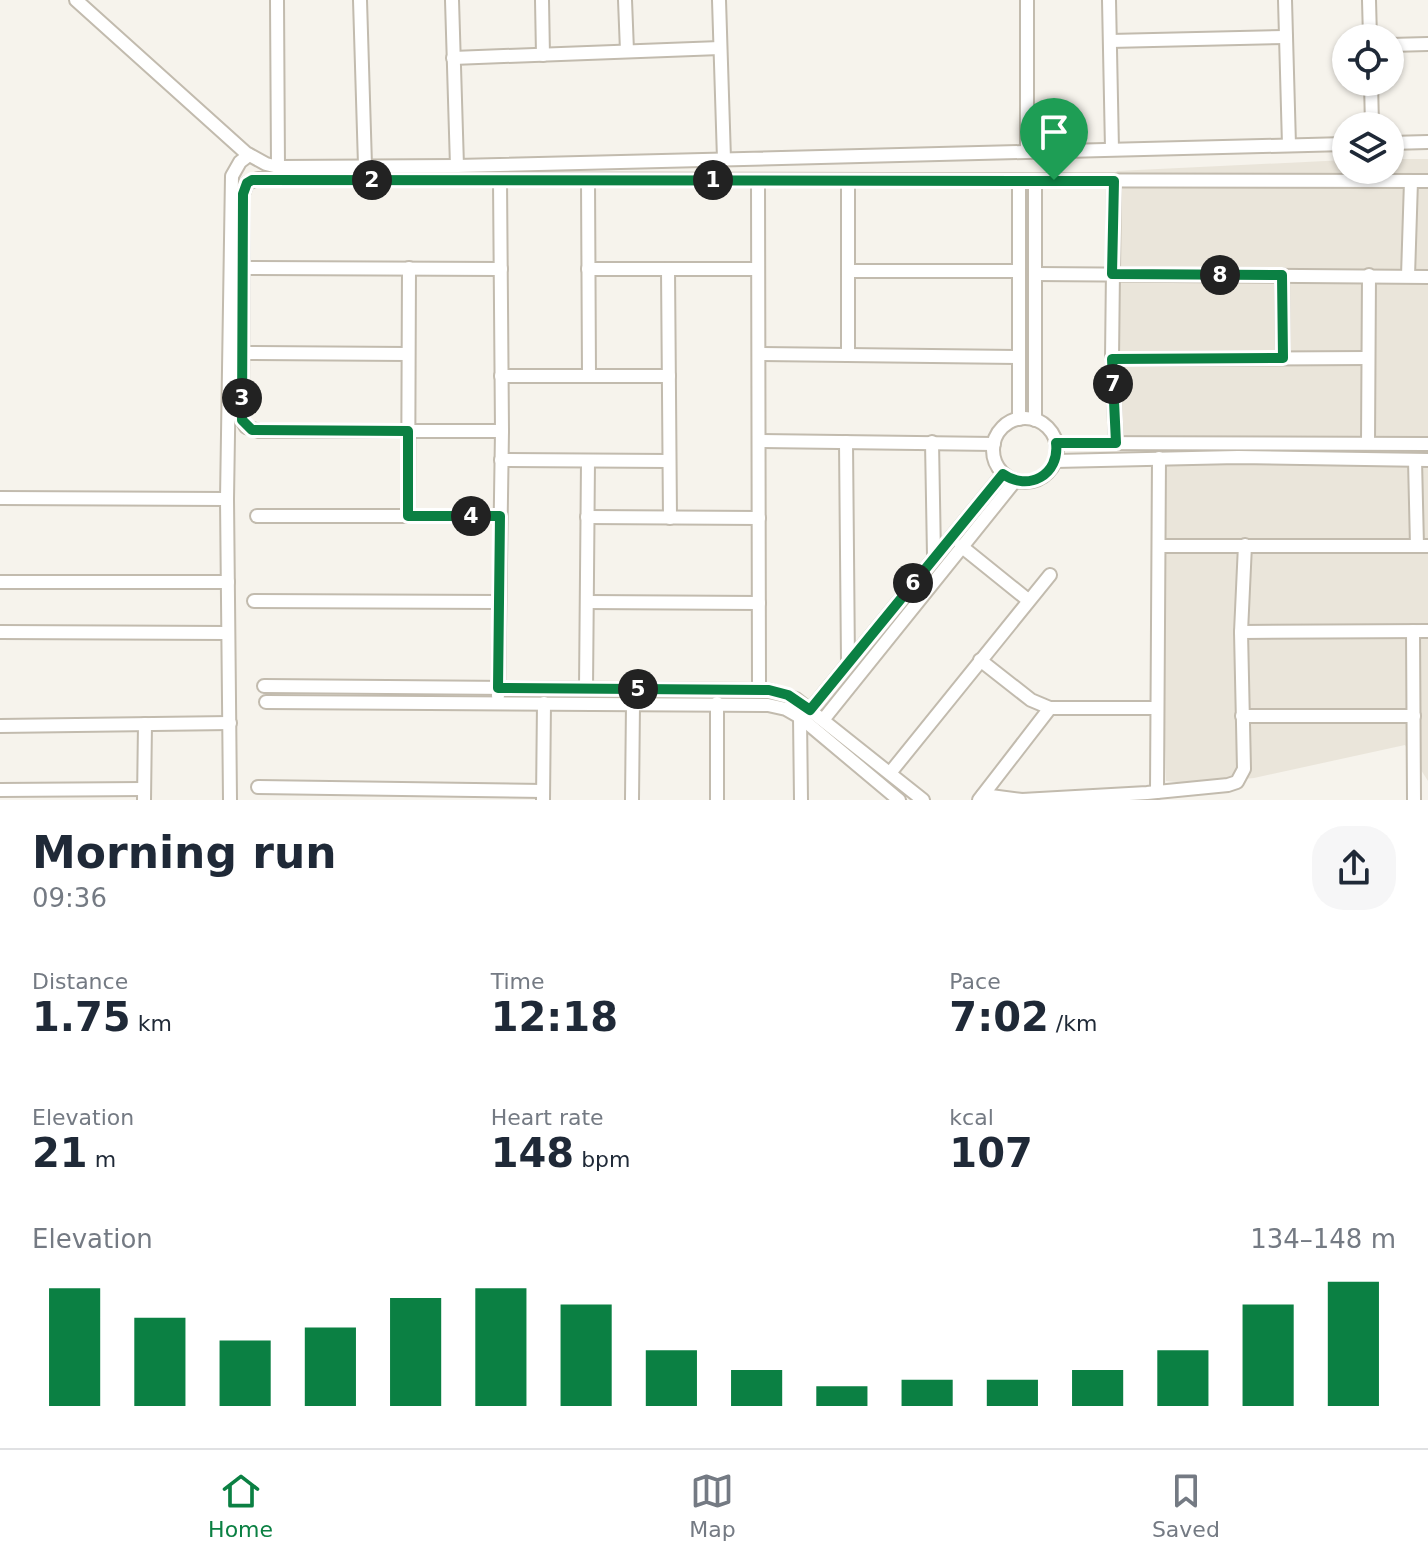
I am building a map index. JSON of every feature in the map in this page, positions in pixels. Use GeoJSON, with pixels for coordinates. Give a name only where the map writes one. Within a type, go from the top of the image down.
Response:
{"type":"FeatureCollection","features":[{"type":"Feature","properties":{"kind":"street"},"geometry":{"type":"LineString","coordinates":[[76,0],[249,155],[278,167],[457,166],[1332,144]]}},
{"type":"Feature","properties":{"kind":"street"},"geometry":{"type":"LineString","coordinates":[[277,0],[278,167]]}},
{"type":"Feature","properties":{"kind":"street"},"geometry":{"type":"LineString","coordinates":[[360,0],[365,165]]}},
{"type":"Feature","properties":{"kind":"street"},"geometry":{"type":"LineString","coordinates":[[452,0],[457,166]]}},
{"type":"Feature","properties":{"kind":"street"},"geometry":{"type":"LineString","coordinates":[[542,0],[543,55]]}},
{"type":"Feature","properties":{"kind":"street"},"geometry":{"type":"LineString","coordinates":[[625,0],[627,51]]}},
{"type":"Feature","properties":{"kind":"street"},"geometry":{"type":"LineString","coordinates":[[719,0],[724,159]]}},
{"type":"Feature","properties":{"kind":"street"},"geometry":{"type":"LineString","coordinates":[[1027,0],[1027,150]]}},
{"type":"Feature","properties":{"kind":"street"},"geometry":{"type":"LineString","coordinates":[[1109,0],[1112,149]]}},
{"type":"Feature","properties":{"kind":"street"},"geometry":{"type":"LineString","coordinates":[[1285,0],[1289,145]]}},
{"type":"Feature","properties":{"kind":"street"},"geometry":{"type":"LineString","coordinates":[[1369,0],[1370,24]]}},
{"type":"Feature","properties":{"kind":"street"},"geometry":{"type":"LineString","coordinates":[[1110,41],[1286,37]]}},
{"type":"Feature","properties":{"kind":"street"},"geometry":{"type":"LineString","coordinates":[[1404,45],[1428,44]]}},
{"type":"Feature","properties":{"kind":"street"},"geometry":{"type":"LineString","coordinates":[[453,58],[720,48]]}},
{"type":"Feature","properties":{"kind":"street"},"geometry":{"type":"LineString","coordinates":[[1404,143],[1428,142]]}},
{"type":"Feature","properties":{"kind":"street"},"geometry":{"type":"LineString","coordinates":[[1054,150],[1054,180]]}},
{"type":"Feature","properties":{"kind":"street"},"geometry":{"type":"LineString","coordinates":[[230,800],[227,499],[232,176],[240,162],[249,155]]}},
{"type":"Feature","properties":{"kind":"street"},"geometry":{"type":"LineString","coordinates":[[502,431],[252,430],[242,420],[243,194],[247,183],[252,180],[1428,181]]}},
{"type":"Feature","properties":{"kind":"street"},"geometry":{"type":"LineString","coordinates":[[498,703],[502,431],[500,180]]}},
{"type":"Feature","properties":{"kind":"street"},"geometry":{"type":"LineString","coordinates":[[588,180],[589,375]]}},
{"type":"Feature","properties":{"kind":"street"},"geometry":{"type":"LineString","coordinates":[[758,180],[759,690]]}},
{"type":"Feature","properties":{"kind":"street"},"geometry":{"type":"LineString","coordinates":[[848,180],[848,355]]}},
{"type":"Feature","properties":{"kind":"street"},"geometry":{"type":"LineString","coordinates":[[1019,181],[1019,419]]}},
{"type":"Feature","properties":{"kind":"street"},"geometry":{"type":"LineString","coordinates":[[1035,181],[1035,420]]}},
{"type":"Feature","properties":{"kind":"street"},"geometry":{"type":"LineString","coordinates":[[1114,181],[1112,359],[1116,443]]}},
{"type":"Feature","properties":{"kind":"street"},"geometry":{"type":"LineString","coordinates":[[1408,276],[1411,181]]}},
{"type":"Feature","properties":{"kind":"street"},"geometry":{"type":"LineString","coordinates":[[243,268],[501,269]]}},
{"type":"Feature","properties":{"kind":"street"},"geometry":{"type":"LineString","coordinates":[[408,516],[409,268]]}},
{"type":"Feature","properties":{"kind":"street"},"geometry":{"type":"LineString","coordinates":[[588,269],[758,269]]}},
{"type":"Feature","properties":{"kind":"street"},"geometry":{"type":"LineString","coordinates":[[668,269],[670,518]]}},
{"type":"Feature","properties":{"kind":"street"},"geometry":{"type":"LineString","coordinates":[[848,271],[1018,271]]}},
{"type":"Feature","properties":{"kind":"street"},"geometry":{"type":"LineString","coordinates":[[1035,274],[1428,277]]}},
{"type":"Feature","properties":{"kind":"street"},"geometry":{"type":"LineString","coordinates":[[1282,275],[1283,358]]}},
{"type":"Feature","properties":{"kind":"street"},"geometry":{"type":"LineString","coordinates":[[1368,443],[1369,275]]}},
{"type":"Feature","properties":{"kind":"street"},"geometry":{"type":"LineString","coordinates":[[242,353],[408,354]]}},
{"type":"Feature","properties":{"kind":"street"},"geometry":{"type":"LineString","coordinates":[[759,354],[1017,357]]}},
{"type":"Feature","properties":{"kind":"street"},"geometry":{"type":"LineString","coordinates":[[1112,359],[1368,358]]}},
{"type":"Feature","properties":{"kind":"street"},"geometry":{"type":"LineString","coordinates":[[501,376],[669,376]]}},
{"type":"Feature","properties":{"kind":"street"},"geometry":{"type":"LineString","coordinates":[[1019,419],[1035,420],[1051,431],[1056,443],[1055,461],[1048,473],[1036,480],[1015,481],[1003,474],[994,457],[994,444],[1005,425],[1019,419]]}},
{"type":"Feature","properties":{"kind":"street"},"geometry":{"type":"LineString","coordinates":[[759,441],[994,444]]}},
{"type":"Feature","properties":{"kind":"street"},"geometry":{"type":"LineString","coordinates":[[846,442],[848,663]]}},
{"type":"Feature","properties":{"kind":"street"},"geometry":{"type":"LineString","coordinates":[[932,442],[934,556]]}},
{"type":"Feature","properties":{"kind":"street"},"geometry":{"type":"LineString","coordinates":[[1056,443],[1116,443],[1422,460],[1422,546],[1159,546]]}},
{"type":"Feature","properties":{"kind":"street"},"geometry":{"type":"LineString","coordinates":[[1055,461],[1159,458],[1368,443],[1428,444]]}},
{"type":"Feature","properties":{"kind":"street"},"geometry":{"type":"LineString","coordinates":[[1157,792],[1159,458]]}},
{"type":"Feature","properties":{"kind":"street"},"geometry":{"type":"LineString","coordinates":[[501,460],[669,461]]}},
{"type":"Feature","properties":{"kind":"street"},"geometry":{"type":"LineString","coordinates":[[586,689],[588,461]]}},
{"type":"Feature","properties":{"kind":"street"},"geometry":{"type":"LineString","coordinates":[[801,800],[805,714],[1003,474]]}},
{"type":"Feature","properties":{"kind":"street"},"geometry":{"type":"LineString","coordinates":[[823,720],[1015,481]]}},
{"type":"Feature","properties":{"kind":"street"},"geometry":{"type":"LineString","coordinates":[[0,498],[227,499]]}},
{"type":"Feature","properties":{"kind":"street"},"geometry":{"type":"LineString","coordinates":[[257,516],[500,516]]}},
{"type":"Feature","properties":{"kind":"street"},"geometry":{"type":"LineString","coordinates":[[587,517],[759,518]]}},
{"type":"Feature","properties":{"kind":"street"},"geometry":{"type":"LineString","coordinates":[[981,797],[1022,800],[1157,792],[1194,794],[1233,784],[1241,778],[1244,769],[1241,632],[1245,545]]}},
{"type":"Feature","properties":{"kind":"street"},"geometry":{"type":"LineString","coordinates":[[961,546],[1028,600]]}},
{"type":"Feature","properties":{"kind":"street"},"geometry":{"type":"LineString","coordinates":[[890,773],[1050,575]]}},
{"type":"Feature","properties":{"kind":"street"},"geometry":{"type":"LineString","coordinates":[[0,582],[228,582]]}},
{"type":"Feature","properties":{"kind":"street"},"geometry":{"type":"LineString","coordinates":[[254,601],[499,602]]}},
{"type":"Feature","properties":{"kind":"street"},"geometry":{"type":"LineString","coordinates":[[587,602],[759,603]]}},
{"type":"Feature","properties":{"kind":"street"},"geometry":{"type":"LineString","coordinates":[[1413,631],[1414,800]]}},
{"type":"Feature","properties":{"kind":"street"},"geometry":{"type":"LineString","coordinates":[[1241,632],[1428,631]]}},
{"type":"Feature","properties":{"kind":"street"},"geometry":{"type":"LineString","coordinates":[[0,632],[228,633]]}},
{"type":"Feature","properties":{"kind":"street"},"geometry":{"type":"LineString","coordinates":[[980,660],[1031,700],[1050,708],[1157,708]]}},
{"type":"Feature","properties":{"kind":"street"},"geometry":{"type":"LineString","coordinates":[[264,686],[759,690],[788,695],[899,800]]}},
{"type":"Feature","properties":{"kind":"street"},"geometry":{"type":"LineString","coordinates":[[266,702],[768,705],[823,720],[923,800]]}},
{"type":"Feature","properties":{"kind":"street"},"geometry":{"type":"LineString","coordinates":[[258,787],[543,796],[544,703]]}},
{"type":"Feature","properties":{"kind":"street"},"geometry":{"type":"LineString","coordinates":[[717,703],[717,800]]}},
{"type":"Feature","properties":{"kind":"street"},"geometry":{"type":"LineString","coordinates":[[632,800],[633,704]]}},
{"type":"Feature","properties":{"kind":"street"},"geometry":{"type":"LineString","coordinates":[[981,797],[1050,708]]}},
{"type":"Feature","properties":{"kind":"street"},"geometry":{"type":"LineString","coordinates":[[1242,716],[1414,716]]}},
{"type":"Feature","properties":{"kind":"street"},"geometry":{"type":"LineString","coordinates":[[0,726],[230,723]]}},
{"type":"Feature","properties":{"kind":"street"},"geometry":{"type":"LineString","coordinates":[[0,790],[144,794],[145,724]]}},
{"type":"Feature","properties":{"kind":"shaded area"},"geometry":{"type":"Polygon","coordinates":[[[1404,159],[1428,159],[1428,781],[1405,745],[1254,778],[1196,784],[1166,781],[1157,453],[1117,449],[1108,429],[1106,188],[1117,171],[1332,161],[1332,184],[1404,184],[1404,159]]]}},
{"type":"Feature","properties":{"kind":"route"},"geometry":{"type":"LineString","coordinates":[[252,180],[1054,180],[1114,181],[1112,274],[1282,275],[1283,358],[1112,359],[1116,443],[1056,443],[1055,461],[1042,477],[1022,482],[1003,474],[810,710],[788,695],[769,690],[498,688],[500,516],[408,516],[408,431],[252,430],[242,420],[243,194],[247,183],[252,180]]}}]}
